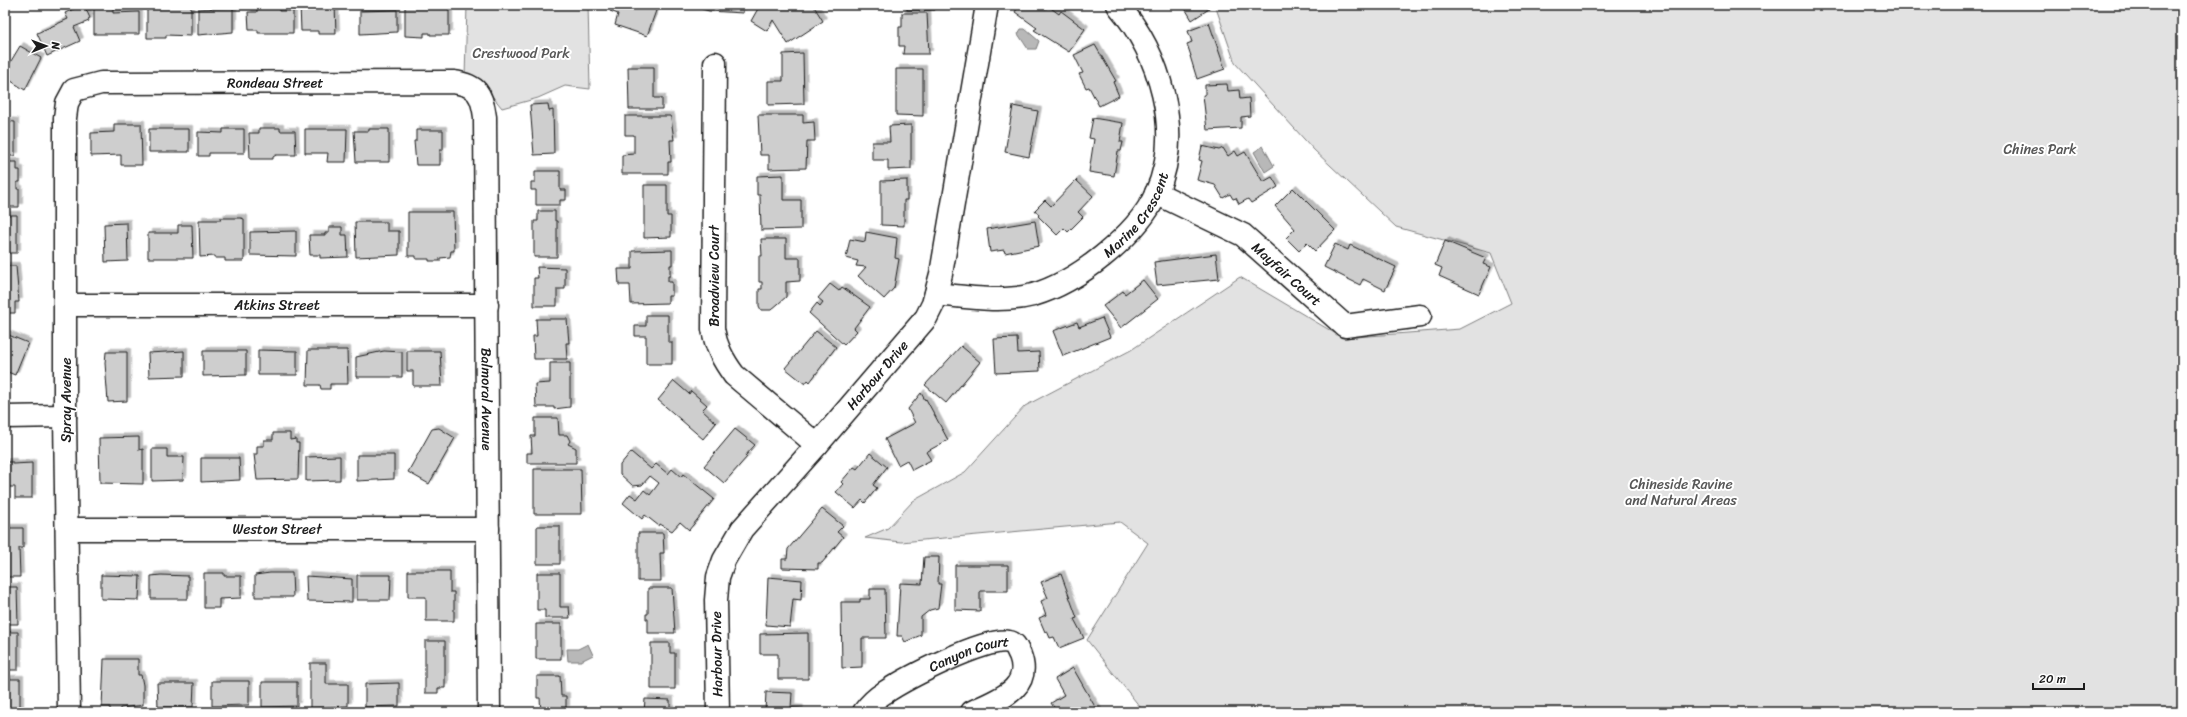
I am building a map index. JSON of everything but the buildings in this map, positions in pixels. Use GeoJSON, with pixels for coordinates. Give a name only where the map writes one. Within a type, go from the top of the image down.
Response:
{"type":"FeatureCollection","features":[{"type":"Feature","properties":{"kind":"street","name":"Harbour Drive"},"geometry":{"type":"LineString","coordinates":[[718,712],[716,600],[718,576],[724,560],[742,529],[817,445],[926,318],[936,294],[987,5]]}},
{"type":"Feature","properties":{"kind":"street","name":"Marine Crescent"},"geometry":{"type":"LineString","coordinates":[[936,294],[988,298],[1017,297],[1031,295],[1058,286],[1090,267],[1117,245],[1147,210],[1156,193],[1166,158],[1167,143],[1163,93],[1143,38],[1118,5]]}},
{"type":"Feature","properties":{"kind":"street","name":"Broadview Court"},"geometry":{"type":"LineString","coordinates":[[715,64],[713,329],[716,345],[725,363],[734,375],[817,445]]}},
{"type":"Feature","properties":{"kind":"street","name":"Rondeau Street"},"geometry":{"type":"LineString","coordinates":[[74,90],[87,85],[116,83],[453,82],[465,84],[475,89]]}},
{"type":"Feature","properties":{"kind":"street","name":"Balmoral Avenue"},"geometry":{"type":"LineString","coordinates":[[475,89],[483,102],[485,117],[489,712]]}},
{"type":"Feature","properties":{"kind":"street","name":"Spray Avenue"},"geometry":{"type":"LineString","coordinates":[[69,712],[65,416],[65,118],[67,103],[74,90]]}},
{"type":"Feature","properties":{"kind":"street","name":"Mayfair Court"},"geometry":{"type":"LineString","coordinates":[[1156,193],[1243,235],[1345,326],[1420,316]]}},
{"type":"Feature","properties":{"kind":"street","name":"Atkins Street"},"geometry":{"type":"LineString","coordinates":[[66,306],[487,305]]}},
{"type":"Feature","properties":{"kind":"street"},"geometry":{"type":"LineString","coordinates":[[5,416],[65,416]]}},
{"type":"Feature","properties":{"kind":"street","name":"Weston Street"},"geometry":{"type":"LineString","coordinates":[[67,529],[488,529]]}},
{"type":"Feature","properties":{"kind":"street","name":"Canyon Court"},"geometry":{"type":"LineString","coordinates":[[864,712],[883,693],[926,669],[984,645],[1001,641],[1011,642],[1016,646],[1022,661],[1024,669],[1022,678],[1006,695],[972,712]]}},
{"type":"Feature","properties":{"kind":"green space","name":"Crestwood Park"},"geometry":{"type":"Polygon","coordinates":[[[467,5],[588,5],[590,89],[565,86],[538,98],[502,108],[479,80],[465,77],[467,5]]]}},
{"type":"Feature","properties":{"kind":"green space","name":"Chineside Ravine and Natural Areas"},"geometry":{"type":"Polygon","coordinates":[[[1215,5],[2182,5],[2182,712],[1144,712],[1087,640],[1148,543],[1120,522],[901,542],[865,538],[888,528],[913,501],[965,472],[1025,406],[1131,350],[1240,277],[1343,338],[1460,329],[1511,303],[1491,253],[1396,227],[1314,150],[1235,63],[1215,5]]]}},
{"type":"Feature","properties":{"kind":"shaded area"},"geometry":{"type":"Polygon","coordinates":[[[1021,29],[1025,29],[1039,41],[1036,49],[1028,49],[1018,34],[1021,29]]]}},
{"type":"Feature","properties":{"kind":"shaded area"},"geometry":{"type":"Polygon","coordinates":[[[1263,146],[1274,166],[1265,172],[1254,152],[1263,146]]]}},
{"type":"Feature","properties":{"kind":"shaded area"},"geometry":{"type":"Polygon","coordinates":[[[588,644],[593,655],[581,661],[568,661],[567,649],[578,649],[588,644]]]}},
{"type":"Feature","properties":{"kind":"park label","name":"Chines Park"},"geometry":{"type":"Point","coordinates":[2040,149]}}]}
